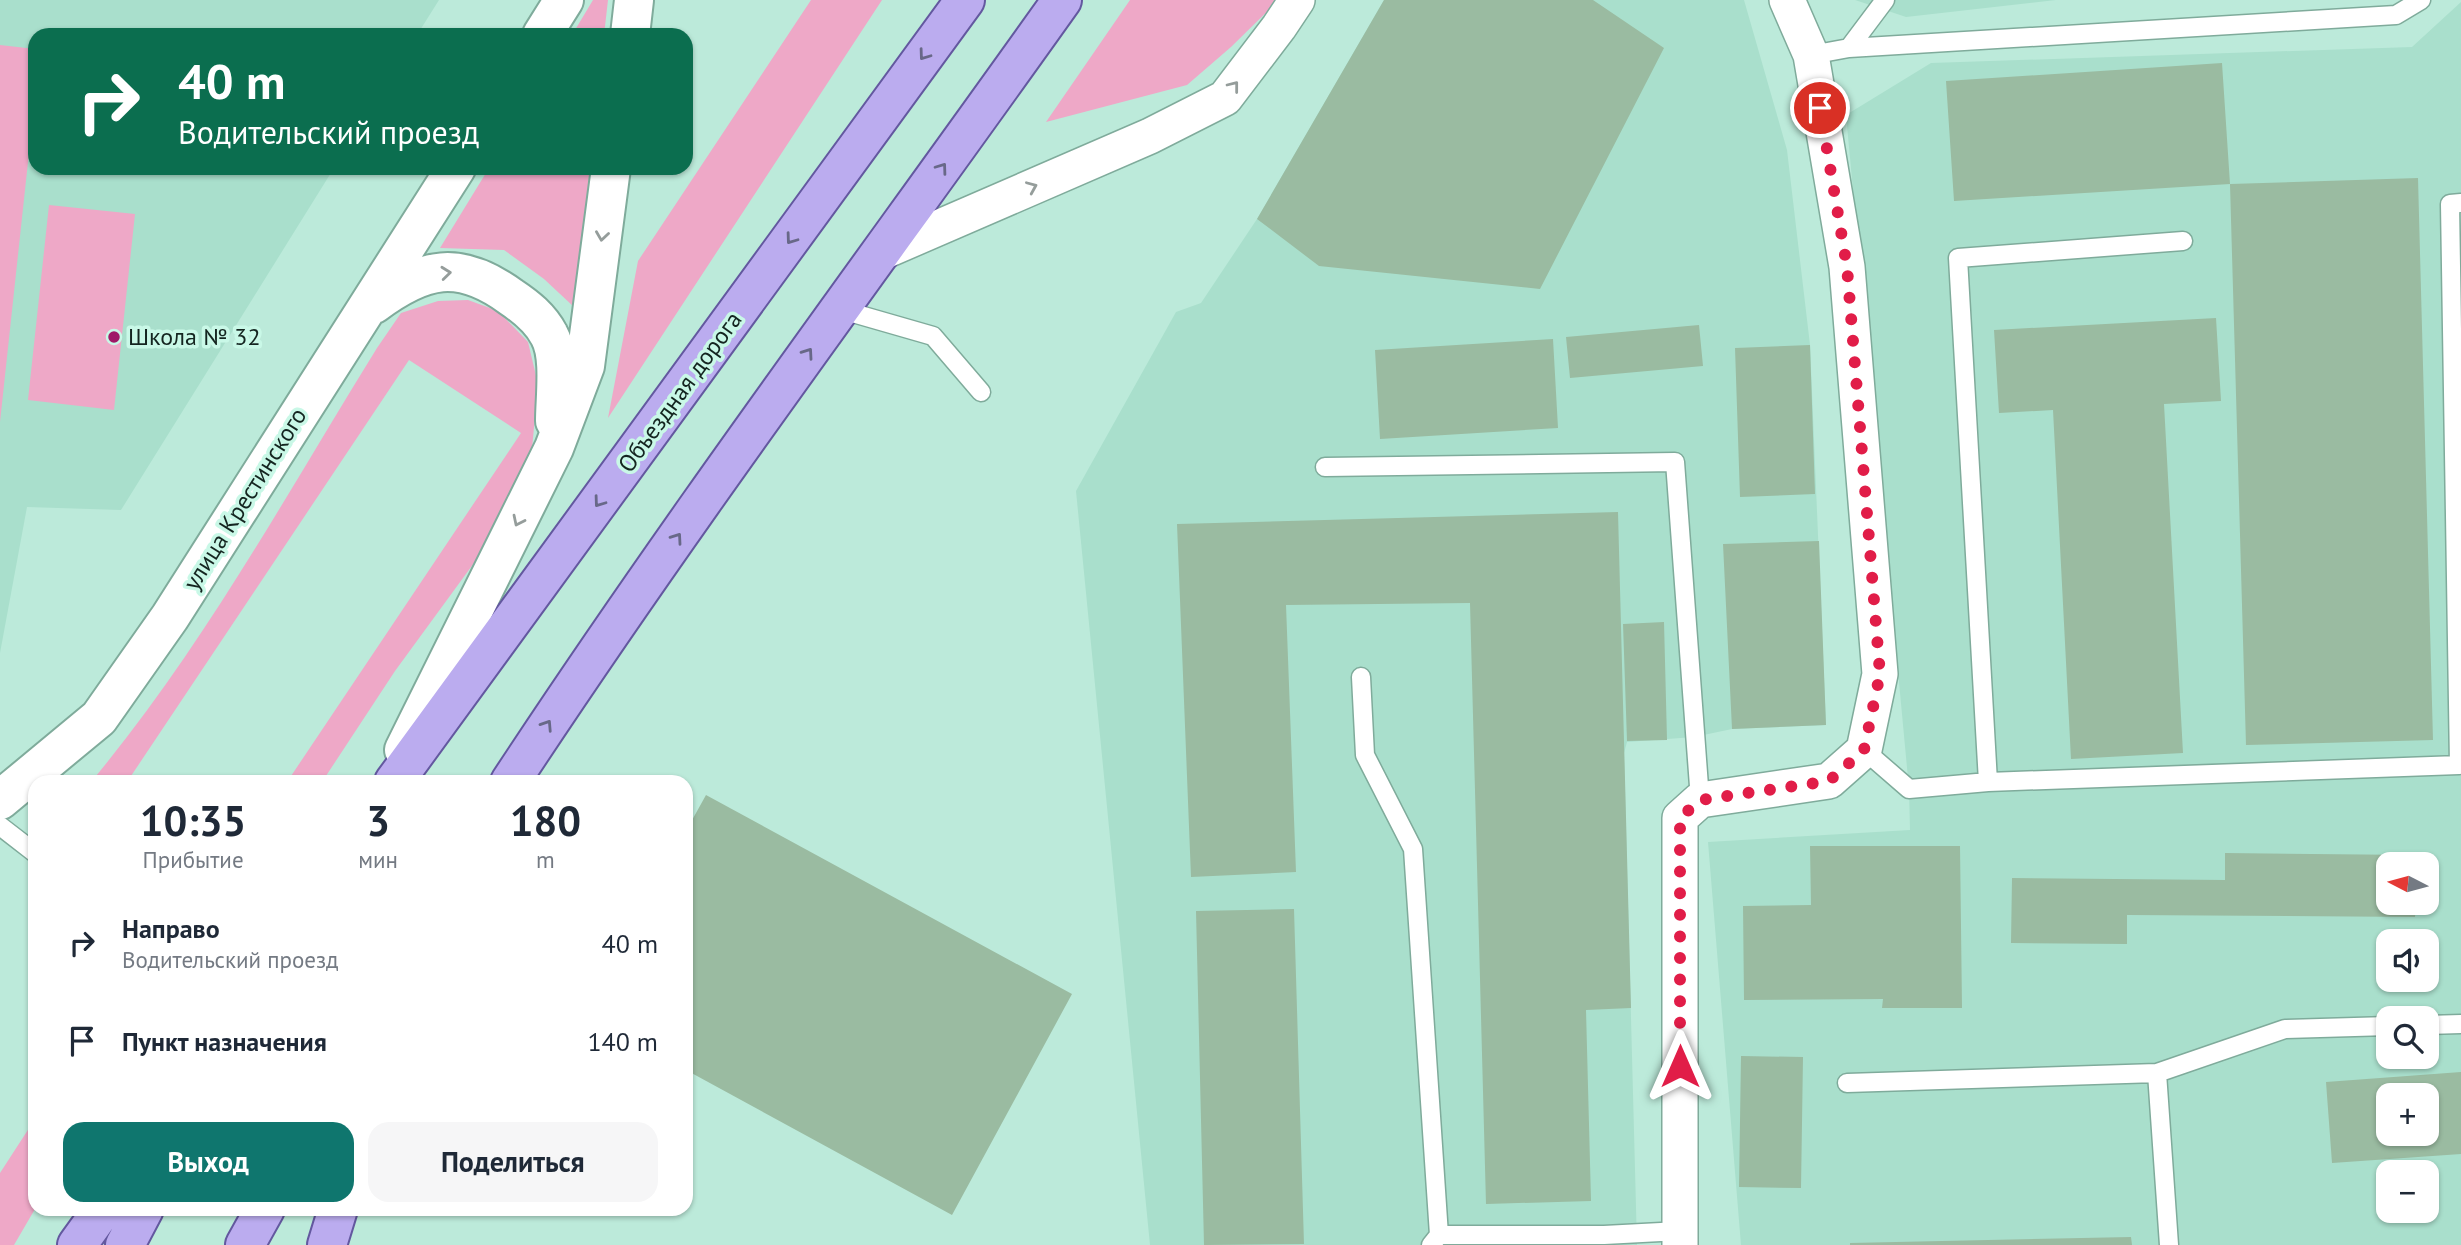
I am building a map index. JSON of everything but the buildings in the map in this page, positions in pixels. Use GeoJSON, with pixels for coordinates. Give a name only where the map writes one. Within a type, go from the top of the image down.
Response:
{"type":"FeatureCollection","features":[{"type":"Feature","properties":{"kind":"main road","name":"Объездная дорога"},"geometry":{"type":"LineString","coordinates":[[399,775],[965,0]]}},
{"type":"Feature","properties":{"kind":"main road"},"geometry":{"type":"LineString","coordinates":[[515,775],[577,680],[839,309],[1062,0]]}},
{"type":"Feature","properties":{"kind":"main road"},"geometry":{"type":"LineString","coordinates":[[78,1245],[98,1216]]}},
{"type":"Feature","properties":{"kind":"main road"},"geometry":{"type":"LineString","coordinates":[[125,1245],[140,1216]]}},
{"type":"Feature","properties":{"kind":"main road"},"geometry":{"type":"LineString","coordinates":[[245,1245],[261,1216]]}},
{"type":"Feature","properties":{"kind":"main road"},"geometry":{"type":"LineString","coordinates":[[327,1245],[336,1216]]}},
{"type":"Feature","properties":{"kind":"street"},"geometry":{"type":"LineString","coordinates":[[546,28],[564,0]]}},
{"type":"Feature","properties":{"kind":"street"},"geometry":{"type":"LineString","coordinates":[[631,28],[634,0]]}},
{"type":"Feature","properties":{"kind":"street"},"geometry":{"type":"LineString","coordinates":[[880,253],[1150,136],[1225,97],[1297,0]]}},
{"type":"Feature","properties":{"kind":"street"},"geometry":{"type":"LineString","coordinates":[[1680,1238],[1680,818],[1700,800],[1829,781],[1864,750],[1880,674],[1847,267],[1811,55],[1787,0]]}},
{"type":"Feature","properties":{"kind":"street","name":"улица Крестинского"},"geometry":{"type":"LineString","coordinates":[[30,775],[99,718],[170,617],[451,175]]}},
{"type":"Feature","properties":{"kind":"street"},"geometry":{"type":"LineString","coordinates":[[391,775],[554,448],[585,366],[610,175]]}},
{"type":"Feature","properties":{"kind":"street"},"geometry":{"type":"LineString","coordinates":[[364,311],[399,286],[420,275],[457,271],[483,278],[532,312],[551,337],[556,370],[554,448]]}},
{"type":"Feature","properties":{"kind":"street","name":"улица Крестинского"},"geometry":{"type":"LineString","coordinates":[[0,800],[28,777]]}},
{"type":"Feature","properties":{"kind":"lane"},"geometry":{"type":"LineString","coordinates":[[1849,47],[1881,9],[1885,0]]}},
{"type":"Feature","properties":{"kind":"lane"},"geometry":{"type":"LineString","coordinates":[[1811,55],[1849,47],[2396,15],[2421,0]]}},
{"type":"Feature","properties":{"kind":"lane"},"geometry":{"type":"LineString","coordinates":[[1864,750],[1909,789],[1988,782],[2459,765],[2457,403],[2450,204],[2461,203]]}},
{"type":"Feature","properties":{"kind":"lane"},"geometry":{"type":"LineString","coordinates":[[1988,782],[1958,258],[2183,241]]}},
{"type":"Feature","properties":{"kind":"lane"},"geometry":{"type":"LineString","coordinates":[[839,309],[933,336],[981,392]]}},
{"type":"Feature","properties":{"kind":"lane"},"geometry":{"type":"LineString","coordinates":[[1325,467],[1675,462],[1700,800]]}},
{"type":"Feature","properties":{"kind":"lane"},"geometry":{"type":"LineString","coordinates":[[1361,677],[1365,755],[1413,849],[1435,1240],[1680,1238]]}},
{"type":"Feature","properties":{"kind":"lane"},"geometry":{"type":"LineString","coordinates":[[0,826],[28,848]]}},
{"type":"Feature","properties":{"kind":"lane"},"geometry":{"type":"LineString","coordinates":[[2439,1025],[2461,1024]]}},
{"type":"Feature","properties":{"kind":"lane"},"geometry":{"type":"LineString","coordinates":[[1847,1083],[2157,1073],[2285,1029],[2376,1026]]}},
{"type":"Feature","properties":{"kind":"lane"},"geometry":{"type":"LineString","coordinates":[[2157,1073],[2169,1245]]}},
{"type":"Feature","properties":{"kind":"shaded area","name":"Школа № 32"},"geometry":{"type":"Polygon","coordinates":[[[0,0],[439,0],[421,28],[28,28],[28,175],[330,175],[121,510],[27,507],[0,653],[0,0]]]}},
{"type":"Feature","properties":{"kind":"shaded area"},"geometry":{"type":"Polygon","coordinates":[[[593,0],[608,0],[605,28],[576,28],[593,0]]]}},
{"type":"Feature","properties":{"kind":"shaded area"},"geometry":{"type":"Polygon","coordinates":[[[811,0],[882,0],[608,418],[638,261],[811,0]]]}},
{"type":"Feature","properties":{"kind":"shaded area"},"geometry":{"type":"Polygon","coordinates":[[[1130,0],[1279,0],[1187,85],[1046,122],[1130,0]]]}},
{"type":"Feature","properties":{"kind":"shaded area"},"geometry":{"type":"Polygon","coordinates":[[[1384,0],[1744,0],[1787,150],[1810,345],[1826,725],[1732,729],[1694,737],[1627,742],[1624,753],[1637,1245],[1150,1245],[1076,491],[1176,312],[1201,303],[1257,219],[1384,0]]]}},
{"type":"Feature","properties":{"kind":"shaded area"},"geometry":{"type":"Polygon","coordinates":[[[1855,0],[2056,0],[1906,17],[1855,0]]]}},
{"type":"Feature","properties":{"kind":"shaded area"},"geometry":{"type":"Polygon","coordinates":[[[2461,2],[2461,1245],[1741,1245],[1708,842],[1910,830],[1909,789],[1846,115],[1931,63],[2412,47],[2461,2]]]}},
{"type":"Feature","properties":{"kind":"shaded area"},"geometry":{"type":"Polygon","coordinates":[[[0,45],[28,48],[28,162],[0,422],[0,45]]]}},
{"type":"Feature","properties":{"kind":"shaded area"},"geometry":{"type":"Polygon","coordinates":[[[485,175],[589,175],[574,307],[544,279],[504,250],[440,248],[485,175]]]}},
{"type":"Feature","properties":{"kind":"shaded area"},"geometry":{"type":"Polygon","coordinates":[[[49,205],[135,214],[114,410],[28,400],[49,205]]]}},
{"type":"Feature","properties":{"kind":"shaded area"},"geometry":{"type":"Polygon","coordinates":[[[468,300],[498,311],[528,342],[538,384],[532,449],[482,552],[395,671],[327,775],[292,775],[521,433],[409,360],[132,775],[96,775],[170,679],[206,625],[401,313],[438,301],[468,300]]]}},
{"type":"Feature","properties":{"kind":"shaded area"},"geometry":{"type":"Polygon","coordinates":[[[28,1130],[28,1216],[31,1216],[14,1245],[0,1245],[0,1173],[28,1130]]]}},
{"type":"Feature","properties":{"kind":"place","name":"Школа № 32"},"geometry":{"type":"Point","coordinates":[114,337]}},
{"type":"Feature","properties":{"kind":"route"},"geometry":{"type":"LineString","coordinates":[[1680,1066],[1680,818],[1700,800],[1829,781],[1864,750],[1880,674],[1847,267],[1820,108]]}}]}
